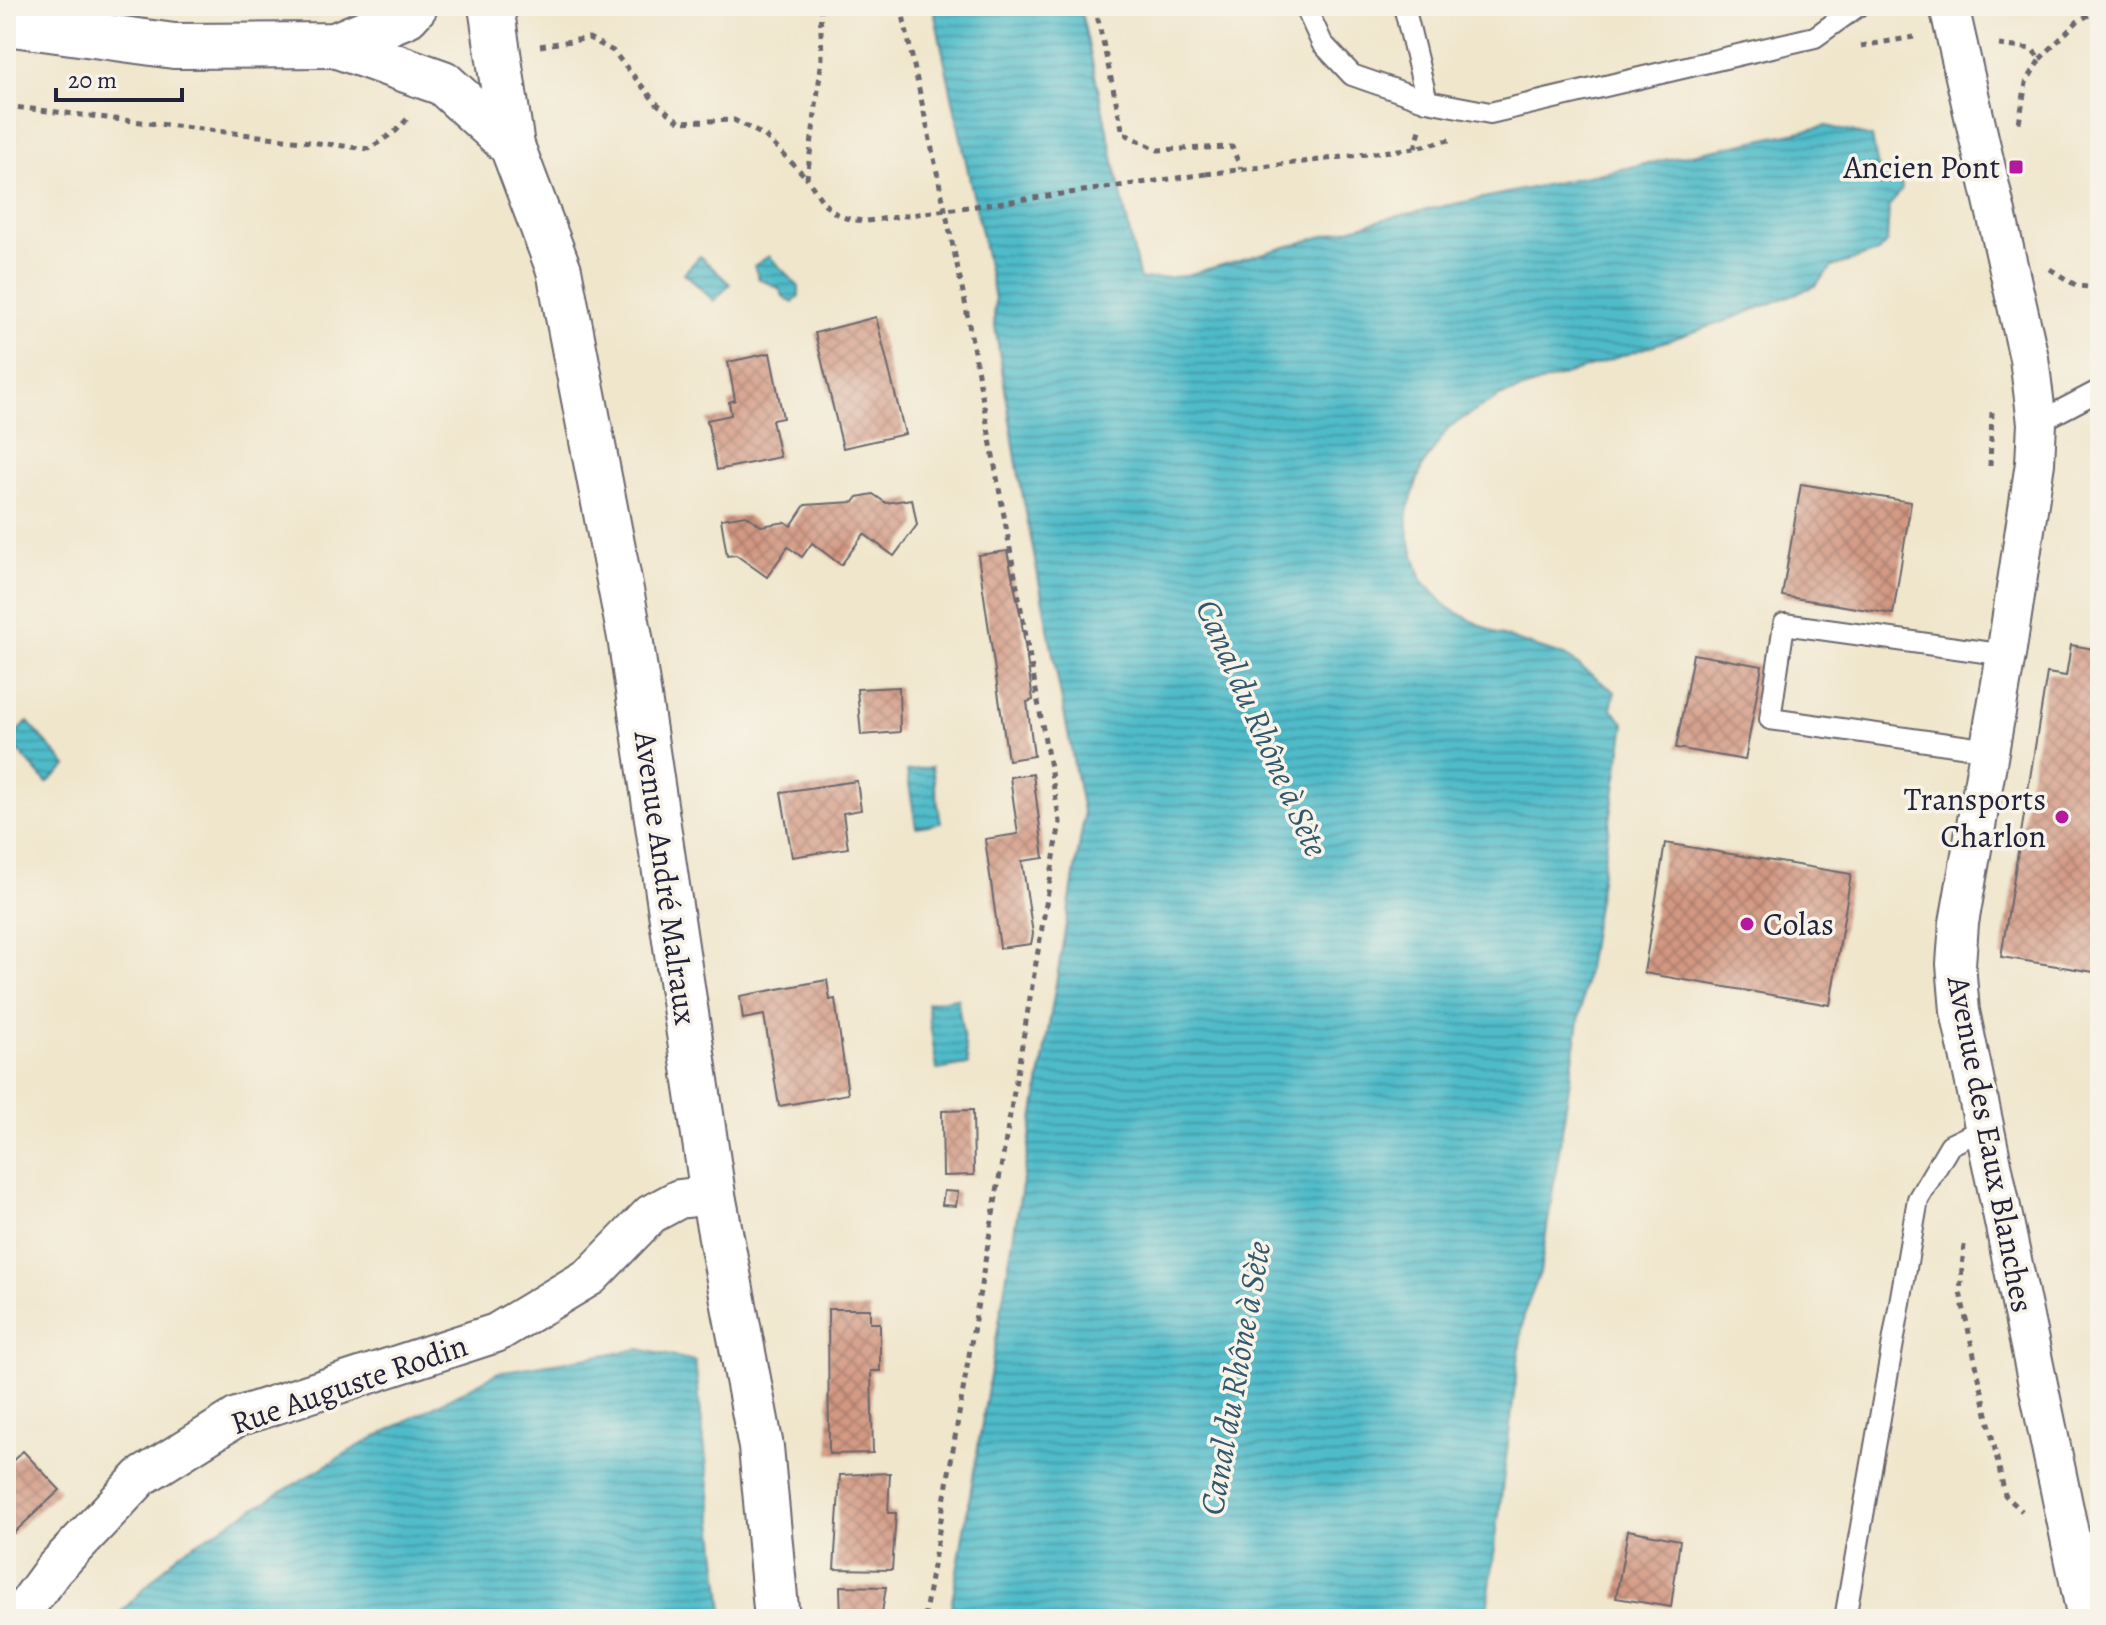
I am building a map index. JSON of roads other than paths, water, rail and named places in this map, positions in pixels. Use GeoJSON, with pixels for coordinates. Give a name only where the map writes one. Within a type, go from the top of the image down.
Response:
{"type":"FeatureCollection","features":[{"type":"Feature","properties":{"kind":"main road"},"geometry":{"type":"LineString","coordinates":[[6,23],[174,46],[335,45],[407,15],[415,6]]}},
{"type":"Feature","properties":{"kind":"main road","name":"Avenue André Malraux"},"geometry":{"type":"LineString","coordinates":[[491,6],[512,146],[559,270],[624,606],[713,1195],[761,1447],[777,1619]]}},
{"type":"Feature","properties":{"kind":"main road","name":"Avenue André Malraux"},"geometry":{"type":"LineString","coordinates":[[335,45],[443,83],[512,146]]}},
{"type":"Feature","properties":{"kind":"street","name":"Avenue des Eaux Blanches"},"geometry":{"type":"LineString","coordinates":[[1953,7],[2029,358],[2037,423],[2035,463],[2006,655],[1959,923],[1956,964],[1960,1011],[1983,1129],[2087,1619]]}},
{"type":"Feature","properties":{"kind":"street","name":"Rue Auguste Rodin"},"geometry":{"type":"LineString","coordinates":[[17,1619],[53,1570],[141,1477],[237,1417],[496,1333],[591,1276],[651,1214],[679,1199],[713,1195]]}},
{"type":"Feature","properties":{"kind":"lane"},"geometry":{"type":"LineString","coordinates":[[1305,6],[1322,43],[1352,75],[1427,101],[1490,113],[1815,37],[1858,6]]}},
{"type":"Feature","properties":{"kind":"lane"},"geometry":{"type":"LineString","coordinates":[[1404,6],[1427,101]]}},
{"type":"Feature","properties":{"kind":"lane"},"geometry":{"type":"LineString","coordinates":[[2037,423],[2100,390]]}},
{"type":"Feature","properties":{"kind":"lane"},"geometry":{"type":"LineString","coordinates":[[1990,750],[1770,719],[1784,624],[2006,655]]}},
{"type":"Feature","properties":{"kind":"lane"},"geometry":{"type":"LineString","coordinates":[[1845,1619],[1918,1199],[1950,1145],[1983,1129]]}},
{"type":"Feature","properties":{"kind":"water","name":"Canal du Rhône à Sète"},"geometry":{"type":"Polygon","coordinates":[[[933,6],[1080,6],[1140,280],[1183,276],[1388,218],[1826,126],[1872,137],[1878,167],[1888,175],[1900,176],[1902,189],[1889,207],[1887,242],[1878,252],[1832,267],[1815,286],[1723,322],[1499,397],[1449,427],[1422,467],[1407,512],[1409,539],[1422,580],[1448,608],[1497,634],[1567,657],[1615,692],[1611,708],[1625,724],[1540,1273],[1524,1314],[1486,1619],[949,1619],[1084,817],[1018,471],[994,320],[995,299],[933,6]]]}},
{"type":"Feature","properties":{"kind":"water"},"geometry":{"type":"Polygon","coordinates":[[[700,256],[730,284],[714,301],[684,273],[700,256]]]}},
{"type":"Feature","properties":{"kind":"water"},"geometry":{"type":"Polygon","coordinates":[[[769,256],[799,287],[799,296],[793,302],[784,298],[779,288],[759,279],[754,266],[769,256]]]}},
{"type":"Feature","properties":{"kind":"water"},"geometry":{"type":"Polygon","coordinates":[[[28,722],[67,766],[47,783],[8,739],[28,722]]]}},
{"type":"Feature","properties":{"kind":"water"},"geometry":{"type":"Polygon","coordinates":[[[932,767],[941,823],[916,827],[907,771],[932,767]]]}},
{"type":"Feature","properties":{"kind":"water"},"geometry":{"type":"Polygon","coordinates":[[[957,998],[968,1065],[937,1070],[927,1003],[957,998]]]}},
{"type":"Feature","properties":{"kind":"water"},"geometry":{"type":"Polygon","coordinates":[[[639,1349],[695,1361],[724,1619],[114,1619],[179,1553],[355,1448],[499,1372],[639,1349]]]}},
{"type":"Feature","properties":{"kind":"place","name":"Ancien Pont"},"geometry":{"type":"Point","coordinates":[2016,167]}},
{"type":"Feature","properties":{"kind":"place","name":"Transports Charlon"},"geometry":{"type":"Point","coordinates":[2062,817]}},
{"type":"Feature","properties":{"kind":"place","name":"Colas"},"geometry":{"type":"Point","coordinates":[1747,924]}}]}
